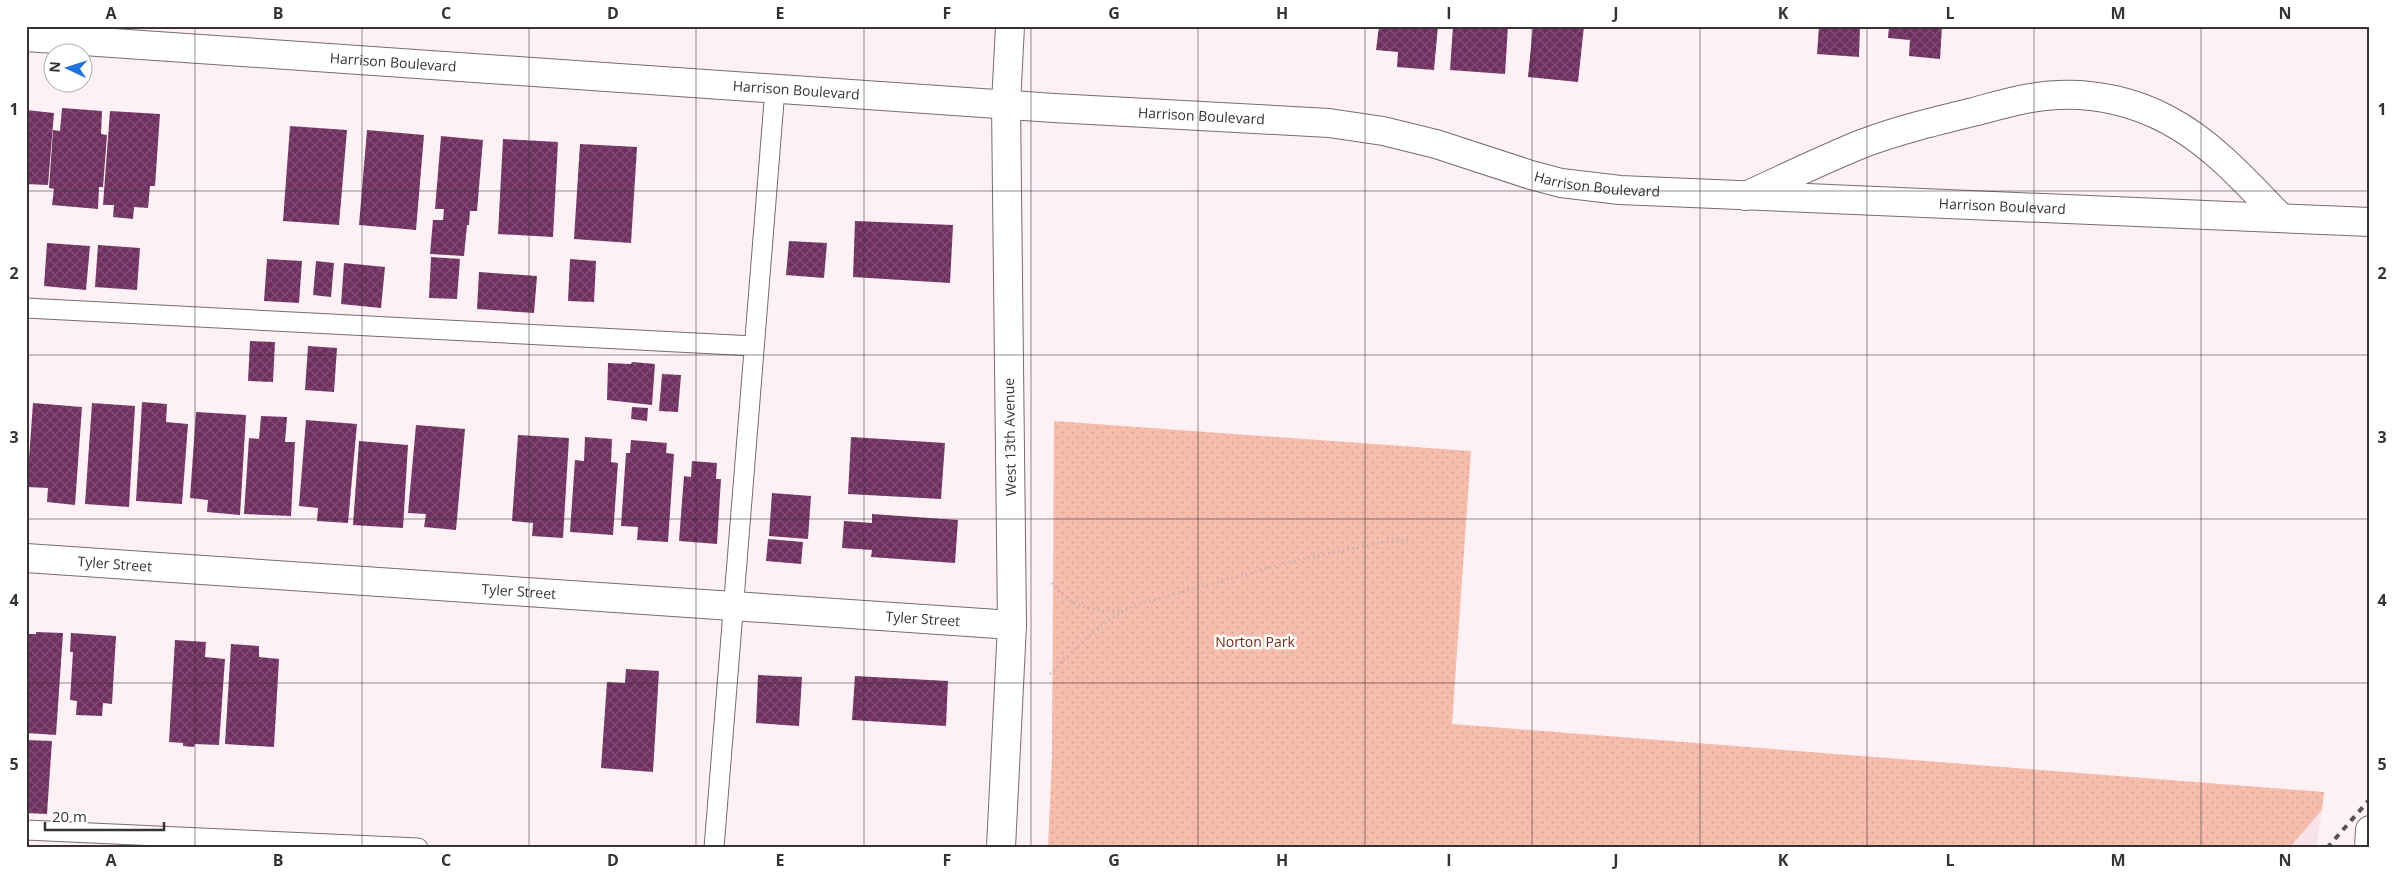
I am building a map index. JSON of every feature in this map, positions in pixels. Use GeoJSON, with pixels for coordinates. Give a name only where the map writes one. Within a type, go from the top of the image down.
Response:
{"type":"FeatureCollection","features":[{"type":"Feature","properties":{"kind":"street","name":"West 13th Avenue"},"geometry":{"type":"LineString","coordinates":[[1001,848],[1012,625],[1006,104],[1010,26]]}},
{"type":"Feature","properties":{"kind":"street","name":"Harrison Boulevard"},"geometry":{"type":"LineString","coordinates":[[26,38],[1356,126],[1436,144],[1561,183],[1620,190],[2370,222]]}},
{"type":"Feature","properties":{"kind":"street"},"geometry":{"type":"LineString","coordinates":[[1746,196],[1826,159],[1881,138],[2020,100],[2058,94],[2093,96],[2130,104],[2167,119],[2191,133],[2282,218]]}},
{"type":"Feature","properties":{"kind":"street","name":"Tyler Street"},"geometry":{"type":"LineString","coordinates":[[26,558],[1012,625]]}},
{"type":"Feature","properties":{"kind":"street"},"geometry":{"type":"LineString","coordinates":[[2369,848],[2370,830]]}},
{"type":"Feature","properties":{"kind":"lane"},"geometry":{"type":"LineString","coordinates":[[714,848],[775,89]]}},
{"type":"Feature","properties":{"kind":"lane"},"geometry":{"type":"LineString","coordinates":[[26,308],[754,346]]}},
{"type":"Feature","properties":{"kind":"lane"},"geometry":{"type":"LineString","coordinates":[[26,830],[418,848]]}},
{"type":"Feature","properties":{"kind":"path"},"geometry":{"type":"LineString","coordinates":[[1052,583],[1059,593],[1076,605],[1102,612],[1120,612],[1168,596],[1301,559],[1384,542],[1411,540]]}},
{"type":"Feature","properties":{"kind":"path"},"geometry":{"type":"LineString","coordinates":[[1050,674],[1086,639],[1120,612]]}},
{"type":"Feature","properties":{"kind":"shaded area"},"geometry":{"type":"Polygon","coordinates":[[[2322,810],[2316,848],[2289,848],[2322,810]]]}},
{"type":"Feature","properties":{"kind":"green space","name":"Norton Park"},"geometry":{"type":"Polygon","coordinates":[[[1054,421],[1471,451],[1452,724],[2324,792],[2322,810],[2289,848],[1048,848],[1052,757],[1054,421]]]}},
{"type":"Feature","properties":{"kind":"building"},"geometry":{"type":"Polygon","coordinates":[[[1379,26],[1438,26],[1434,70],[1397,67],[1398,52],[1376,50],[1379,26]]]}},
{"type":"Feature","properties":{"kind":"building"},"geometry":{"type":"Polygon","coordinates":[[[1453,26],[1508,26],[1505,74],[1450,70],[1453,26]]]}},
{"type":"Feature","properties":{"kind":"building"},"geometry":{"type":"Polygon","coordinates":[[[1533,26],[1584,26],[1578,82],[1528,77],[1533,26]]]}},
{"type":"Feature","properties":{"kind":"building"},"geometry":{"type":"Polygon","coordinates":[[[1819,26],[1860,26],[1859,57],[1817,54],[1819,26]]]}},
{"type":"Feature","properties":{"kind":"building"},"geometry":{"type":"Polygon","coordinates":[[[1889,26],[1942,26],[1940,59],[1909,56],[1910,40],[1888,38],[1889,26]]]}},
{"type":"Feature","properties":{"kind":"building"},"geometry":{"type":"Polygon","coordinates":[[[62,108],[102,111],[101,134],[107,135],[103,187],[99,187],[98,209],[52,205],[54,189],[49,188],[53,130],[60,131],[62,108]]]}},
{"type":"Feature","properties":{"kind":"building"},"geometry":{"type":"Polygon","coordinates":[[[26,110],[54,113],[48,185],[26,184],[26,110]]]}},
{"type":"Feature","properties":{"kind":"building"},"geometry":{"type":"Polygon","coordinates":[[[110,111],[160,114],[155,186],[150,186],[148,208],[134,207],[133,219],[113,217],[114,205],[103,205],[110,111]]]}},
{"type":"Feature","properties":{"kind":"building"},"geometry":{"type":"Polygon","coordinates":[[[290,126],[347,130],[339,225],[283,221],[290,126]]]}},
{"type":"Feature","properties":{"kind":"building"},"geometry":{"type":"Polygon","coordinates":[[[367,130],[424,135],[416,230],[359,225],[367,130]]]}},
{"type":"Feature","properties":{"kind":"building"},"geometry":{"type":"Polygon","coordinates":[[[441,136],[483,140],[477,211],[470,211],[464,256],[430,254],[433,220],[443,220],[444,209],[435,209],[441,136]]]}},
{"type":"Feature","properties":{"kind":"building"},"geometry":{"type":"Polygon","coordinates":[[[503,139],[558,142],[553,237],[498,234],[503,139]]]}},
{"type":"Feature","properties":{"kind":"building"},"geometry":{"type":"Polygon","coordinates":[[[580,144],[637,147],[631,243],[574,239],[580,144]]]}},
{"type":"Feature","properties":{"kind":"building"},"geometry":{"type":"Polygon","coordinates":[[[855,221],[953,225],[950,283],[853,277],[855,221]]]}},
{"type":"Feature","properties":{"kind":"building"},"geometry":{"type":"Polygon","coordinates":[[[789,241],[827,243],[824,278],[786,275],[789,241]]]}},
{"type":"Feature","properties":{"kind":"building"},"geometry":{"type":"Polygon","coordinates":[[[47,243],[90,246],[86,290],[44,286],[47,243]]]}},
{"type":"Feature","properties":{"kind":"building"},"geometry":{"type":"Polygon","coordinates":[[[98,245],[140,248],[137,290],[95,287],[98,245]]]}},
{"type":"Feature","properties":{"kind":"building"},"geometry":{"type":"Polygon","coordinates":[[[431,257],[460,259],[457,299],[429,298],[431,257]]]}},
{"type":"Feature","properties":{"kind":"building"},"geometry":{"type":"Polygon","coordinates":[[[267,259],[302,261],[299,303],[264,301],[267,259]]]}},
{"type":"Feature","properties":{"kind":"building"},"geometry":{"type":"Polygon","coordinates":[[[570,259],[596,261],[594,302],[568,301],[570,259]]]}},
{"type":"Feature","properties":{"kind":"building"},"geometry":{"type":"Polygon","coordinates":[[[316,261],[334,263],[331,297],[313,295],[316,261]]]}},
{"type":"Feature","properties":{"kind":"building"},"geometry":{"type":"Polygon","coordinates":[[[344,263],[385,267],[381,308],[341,304],[344,263]]]}},
{"type":"Feature","properties":{"kind":"building"},"geometry":{"type":"Polygon","coordinates":[[[479,272],[537,276],[534,313],[477,309],[479,272]]]}},
{"type":"Feature","properties":{"kind":"building"},"geometry":{"type":"Polygon","coordinates":[[[250,341],[275,342],[273,382],[248,381],[250,341]]]}},
{"type":"Feature","properties":{"kind":"building"},"geometry":{"type":"Polygon","coordinates":[[[308,346],[337,348],[334,392],[305,390],[308,346]]]}},
{"type":"Feature","properties":{"kind":"building"},"geometry":{"type":"Polygon","coordinates":[[[632,362],[655,364],[652,405],[607,400],[608,363],[631,364],[632,362]]]}},
{"type":"Feature","properties":{"kind":"building"},"geometry":{"type":"Polygon","coordinates":[[[662,374],[681,375],[678,412],[659,411],[662,374]]]}},
{"type":"Feature","properties":{"kind":"building"},"geometry":{"type":"Polygon","coordinates":[[[142,402],[167,404],[166,422],[188,424],[182,504],[136,501],[142,402]]]}},
{"type":"Feature","properties":{"kind":"building"},"geometry":{"type":"Polygon","coordinates":[[[33,403],[82,407],[75,505],[47,502],[48,488],[27,487],[33,403]]]}},
{"type":"Feature","properties":{"kind":"building"},"geometry":{"type":"Polygon","coordinates":[[[92,403],[135,406],[129,507],[85,504],[92,403]]]}},
{"type":"Feature","properties":{"kind":"building"},"geometry":{"type":"Polygon","coordinates":[[[632,407],[648,408],[647,421],[631,419],[632,407]]]}},
{"type":"Feature","properties":{"kind":"building"},"geometry":{"type":"Polygon","coordinates":[[[196,412],[246,415],[240,515],[207,512],[208,500],[190,498],[196,412]]]}},
{"type":"Feature","properties":{"kind":"building"},"geometry":{"type":"Polygon","coordinates":[[[261,416],[287,417],[285,442],[295,442],[291,516],[244,514],[249,438],[259,439],[261,416]]]}},
{"type":"Feature","properties":{"kind":"building"},"geometry":{"type":"Polygon","coordinates":[[[306,420],[357,424],[348,523],[317,521],[318,508],[299,506],[306,420]]]}},
{"type":"Feature","properties":{"kind":"building"},"geometry":{"type":"Polygon","coordinates":[[[416,425],[465,429],[456,530],[424,527],[426,514],[408,513],[416,425]]]}},
{"type":"Feature","properties":{"kind":"building"},"geometry":{"type":"Polygon","coordinates":[[[518,435],[569,438],[563,538],[532,536],[533,523],[512,521],[518,435]]]}},
{"type":"Feature","properties":{"kind":"building"},"geometry":{"type":"Polygon","coordinates":[[[585,437],[612,439],[611,462],[618,463],[613,535],[570,532],[575,460],[584,461],[585,437]]]}},
{"type":"Feature","properties":{"kind":"building"},"geometry":{"type":"Polygon","coordinates":[[[851,437],[945,443],[941,499],[848,494],[851,437]]]}},
{"type":"Feature","properties":{"kind":"building"},"geometry":{"type":"Polygon","coordinates":[[[631,440],[667,443],[666,453],[674,454],[668,542],[637,540],[638,527],[621,526],[626,453],[630,453],[631,440]]]}},
{"type":"Feature","properties":{"kind":"building"},"geometry":{"type":"Polygon","coordinates":[[[359,441],[408,445],[403,528],[353,525],[359,441]]]}},
{"type":"Feature","properties":{"kind":"building"},"geometry":{"type":"Polygon","coordinates":[[[692,461],[717,463],[716,479],[721,479],[717,544],[679,541],[684,476],[691,477],[692,461]]]}},
{"type":"Feature","properties":{"kind":"building"},"geometry":{"type":"Polygon","coordinates":[[[772,493],[811,496],[808,539],[769,536],[772,493]]]}},
{"type":"Feature","properties":{"kind":"building"},"geometry":{"type":"Polygon","coordinates":[[[872,514],[958,520],[955,563],[871,557],[872,550],[842,548],[844,521],[872,523],[872,514]]]}},
{"type":"Feature","properties":{"kind":"building"},"geometry":{"type":"Polygon","coordinates":[[[768,539],[803,542],[801,564],[766,561],[768,539]]]}},
{"type":"Feature","properties":{"kind":"building"},"geometry":{"type":"Polygon","coordinates":[[[36,632],[63,633],[56,735],[26,733],[26,634],[36,634],[36,632]]]}},
{"type":"Feature","properties":{"kind":"building"},"geometry":{"type":"Polygon","coordinates":[[[71,633],[116,636],[112,704],[103,703],[102,716],[76,715],[77,701],[70,700],[73,652],[70,652],[71,633]]]}},
{"type":"Feature","properties":{"kind":"building"},"geometry":{"type":"Polygon","coordinates":[[[175,640],[206,642],[205,657],[225,659],[219,745],[195,744],[194,747],[183,746],[183,743],[169,742],[175,640]]]}},
{"type":"Feature","properties":{"kind":"building"},"geometry":{"type":"Polygon","coordinates":[[[231,644],[259,646],[259,657],[279,659],[274,747],[225,744],[231,644]]]}},
{"type":"Feature","properties":{"kind":"building"},"geometry":{"type":"Polygon","coordinates":[[[626,669],[659,671],[653,772],[601,768],[607,682],[625,683],[626,669]]]}},
{"type":"Feature","properties":{"kind":"building"},"geometry":{"type":"Polygon","coordinates":[[[758,675],[802,677],[799,726],[756,723],[758,675]]]}},
{"type":"Feature","properties":{"kind":"building"},"geometry":{"type":"Polygon","coordinates":[[[855,676],[948,681],[946,726],[852,720],[855,676]]]}},
{"type":"Feature","properties":{"kind":"building"},"geometry":{"type":"Polygon","coordinates":[[[26,740],[52,741],[47,814],[26,813],[26,740]]]}},
{"type":"Feature","properties":{"kind":"railway"},"geometry":{"type":"LineString","coordinates":[[2327,848],[2370,799]]}}]}
